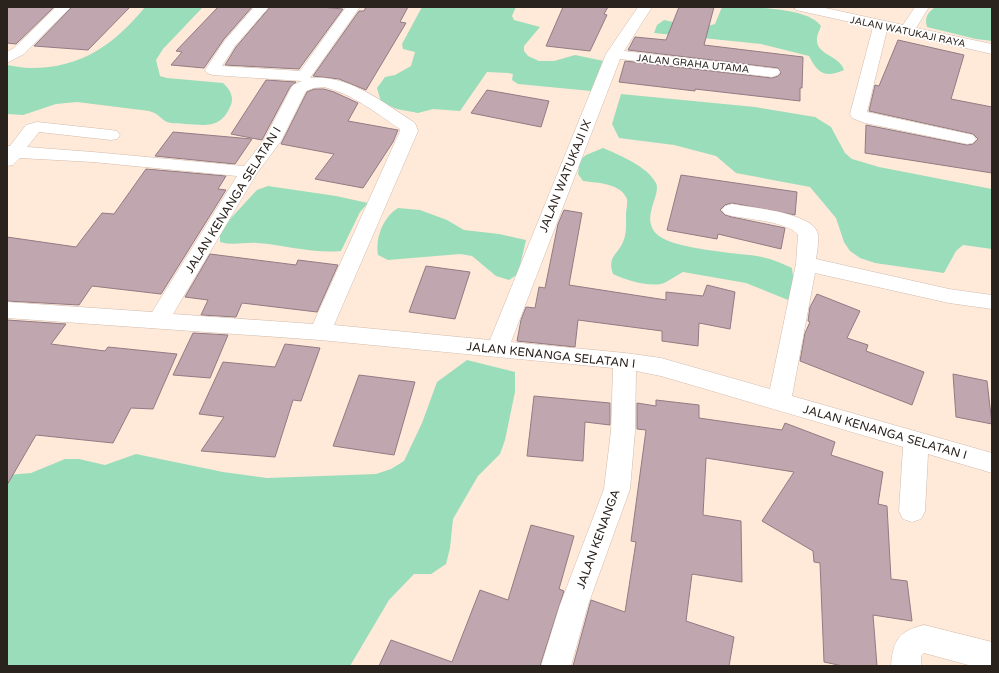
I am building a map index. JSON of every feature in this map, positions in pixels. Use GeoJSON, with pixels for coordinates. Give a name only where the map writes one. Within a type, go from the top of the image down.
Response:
{"type":"FeatureCollection","features":[{"type":"Feature","properties":{"kind":"street"},"geometry":{"type":"LineString","coordinates":[[7,58],[19,51],[64,7]]}},
{"type":"Feature","properties":{"kind":"street"},"geometry":{"type":"LineString","coordinates":[[262,7],[230,43],[214,66],[213,70],[302,76],[306,74],[353,7]]}},
{"type":"Feature","properties":{"kind":"street","name":"JALAN WATUKAJI IX"},"geometry":{"type":"LineString","coordinates":[[497,350],[614,54],[645,7]]}},
{"type":"Feature","properties":{"kind":"street","name":"JALAN WATUKAJI RAYA"},"geometry":{"type":"LineString","coordinates":[[801,7],[817,9],[906,31],[992,49]]}},
{"type":"Feature","properties":{"kind":"street"},"geometry":{"type":"LineString","coordinates":[[906,31],[922,7]]}},
{"type":"Feature","properties":{"kind":"street"},"geometry":{"type":"LineString","coordinates":[[881,25],[858,114],[865,118],[967,139]]}},
{"type":"Feature","properties":{"kind":"street","name":"JALAN GRAHA UTAMA"},"geometry":{"type":"LineString","coordinates":[[614,54],[772,72]]}},
{"type":"Feature","properties":{"kind":"street","name":"JALAN KENANGA SELATAN I"},"geometry":{"type":"LineString","coordinates":[[158,321],[249,172],[272,141],[299,88],[306,83],[329,84],[347,88],[409,128],[408,136],[320,332]]}},
{"type":"Feature","properties":{"kind":"street"},"geometry":{"type":"LineString","coordinates":[[10,154],[32,129],[37,127],[111,134]]}},
{"type":"Feature","properties":{"kind":"street"},"geometry":{"type":"LineString","coordinates":[[10,154],[93,157],[249,172]]}},
{"type":"Feature","properties":{"kind":"street"},"geometry":{"type":"LineString","coordinates":[[732,210],[790,221],[802,226],[808,234],[806,264],[779,400]]}},
{"type":"Feature","properties":{"kind":"street"},"geometry":{"type":"LineString","coordinates":[[806,264],[949,296],[992,302]]}},
{"type":"Feature","properties":{"kind":"street","name":"JALAN KENANGA SELATAN I"},"geometry":{"type":"LineString","coordinates":[[7,310],[320,332],[625,361],[661,367],[992,463]]}},
{"type":"Feature","properties":{"kind":"street","name":"JALAN KENANGA"},"geometry":{"type":"LineString","coordinates":[[556,666],[574,605],[617,489],[624,431],[625,361]]}},
{"type":"Feature","properties":{"kind":"street"},"geometry":{"type":"LineString","coordinates":[[912,511],[916,441]]}},
{"type":"Feature","properties":{"kind":"street"},"geometry":{"type":"LineString","coordinates":[[906,666],[907,650],[915,641],[924,639],[992,658]]}},
{"type":"Feature","properties":{"kind":"green space"},"geometry":{"type":"Polygon","coordinates":[[[145,7],[203,7],[163,49],[156,60],[160,76],[167,78],[223,83],[230,91],[232,100],[230,107],[222,119],[206,125],[171,123],[164,121],[155,113],[149,111],[77,102],[56,104],[23,115],[7,114],[7,65],[28,68],[49,67],[66,64],[81,59],[95,52],[121,33],[145,7]]]}},
{"type":"Feature","properties":{"kind":"green space"},"geometry":{"type":"Polygon","coordinates":[[[422,7],[516,7],[512,16],[514,20],[540,27],[524,46],[524,51],[528,56],[539,61],[554,61],[575,55],[604,61],[591,91],[518,84],[512,80],[513,74],[487,72],[460,111],[433,109],[418,113],[397,109],[381,102],[377,88],[385,77],[395,75],[411,66],[415,52],[403,49],[402,44],[422,7]]]}},
{"type":"Feature","properties":{"kind":"green space"},"geometry":{"type":"Polygon","coordinates":[[[722,7],[775,9],[790,11],[814,19],[821,26],[817,35],[817,44],[824,52],[838,61],[844,70],[832,74],[823,73],[816,67],[809,56],[761,44],[654,33],[657,25],[664,20],[701,28],[715,24],[722,7]]]}},
{"type":"Feature","properties":{"kind":"green space"},"geometry":{"type":"Polygon","coordinates":[[[935,7],[992,7],[992,41],[976,39],[927,27],[927,16],[935,7]]]}},
{"type":"Feature","properties":{"kind":"green space"},"geometry":{"type":"Polygon","coordinates":[[[621,94],[755,107],[815,117],[831,127],[845,153],[852,159],[879,167],[992,189],[992,249],[963,245],[956,251],[944,273],[875,263],[860,258],[850,251],[844,242],[836,218],[810,187],[736,173],[716,156],[674,145],[619,138],[612,124],[621,94]]]}},
{"type":"Feature","properties":{"kind":"green space"},"geometry":{"type":"Polygon","coordinates":[[[603,148],[639,166],[652,177],[656,183],[656,194],[650,215],[653,230],[659,236],[678,244],[721,252],[762,257],[784,264],[792,268],[795,294],[788,300],[746,283],[683,272],[666,282],[654,285],[632,281],[613,274],[611,263],[621,247],[625,235],[627,199],[620,190],[601,183],[583,181],[578,174],[580,160],[586,155],[603,148]]]}},
{"type":"Feature","properties":{"kind":"green space"},"geometry":{"type":"Polygon","coordinates":[[[268,186],[336,196],[368,203],[360,212],[341,251],[320,251],[257,243],[229,244],[220,242],[220,234],[231,218],[257,190],[268,186]]]}},
{"type":"Feature","properties":{"kind":"green space"},"geometry":{"type":"Polygon","coordinates":[[[398,208],[420,210],[447,220],[464,230],[499,234],[526,240],[518,274],[509,280],[496,276],[472,256],[460,254],[388,260],[378,255],[377,248],[381,228],[388,217],[398,208]]]}},
{"type":"Feature","properties":{"kind":"green space"},"geometry":{"type":"Polygon","coordinates":[[[467,360],[515,372],[515,392],[505,440],[500,454],[478,476],[453,519],[450,548],[446,564],[431,574],[414,574],[389,600],[350,666],[7,665],[7,475],[31,473],[65,459],[79,459],[105,465],[136,454],[223,472],[267,478],[376,474],[391,469],[404,461],[422,423],[437,382],[467,360]]]}},
{"type":"Feature","properties":{"kind":"building"},"geometry":{"type":"Polygon","coordinates":[[[7,7],[54,7],[16,44],[7,43],[7,7]]]}},
{"type":"Feature","properties":{"kind":"building"},"geometry":{"type":"Polygon","coordinates":[[[72,7],[130,7],[88,50],[34,46],[72,7]]]}},
{"type":"Feature","properties":{"kind":"building"},"geometry":{"type":"Polygon","coordinates":[[[218,7],[252,7],[224,39],[204,68],[171,65],[182,52],[176,51],[218,7]]]}},
{"type":"Feature","properties":{"kind":"building"},"geometry":{"type":"Polygon","coordinates":[[[270,7],[320,7],[343,9],[299,69],[225,65],[236,47],[270,7]]]}},
{"type":"Feature","properties":{"kind":"building"},"geometry":{"type":"Polygon","coordinates":[[[366,7],[408,7],[400,22],[406,23],[366,90],[339,79],[313,76],[359,11],[364,11],[366,7]]]}},
{"type":"Feature","properties":{"kind":"building"},"geometry":{"type":"Polygon","coordinates":[[[563,7],[608,7],[604,14],[607,15],[590,51],[546,46],[563,7]]]}},
{"type":"Feature","properties":{"kind":"building"},"geometry":{"type":"Polygon","coordinates":[[[679,7],[714,7],[704,45],[803,57],[800,101],[619,82],[625,61],[772,78],[781,73],[778,68],[628,50],[635,37],[666,40],[679,7]]]}},
{"type":"Feature","properties":{"kind":"building"},"geometry":{"type":"Polygon","coordinates":[[[898,40],[964,55],[951,99],[992,107],[992,173],[865,153],[866,125],[967,145],[973,144],[978,139],[973,134],[869,111],[875,85],[879,86],[898,40]]]}},
{"type":"Feature","properties":{"kind":"building"},"geometry":{"type":"Polygon","coordinates":[[[266,80],[296,82],[290,87],[262,140],[231,134],[266,80]]]}},
{"type":"Feature","properties":{"kind":"building"},"geometry":{"type":"Polygon","coordinates":[[[314,89],[324,89],[334,92],[358,103],[348,121],[398,130],[393,142],[363,188],[315,179],[334,154],[281,144],[307,92],[314,89]]]}},
{"type":"Feature","properties":{"kind":"building"},"geometry":{"type":"Polygon","coordinates":[[[487,90],[549,101],[541,127],[471,113],[487,90]]]}},
{"type":"Feature","properties":{"kind":"building"},"geometry":{"type":"Polygon","coordinates":[[[173,132],[252,139],[235,164],[155,156],[173,132]]]}},
{"type":"Feature","properties":{"kind":"building"},"geometry":{"type":"Polygon","coordinates":[[[146,169],[226,176],[218,189],[226,190],[161,294],[92,286],[79,305],[7,301],[7,237],[76,247],[102,213],[114,214],[146,169]]]}},
{"type":"Feature","properties":{"kind":"building"},"geometry":{"type":"Polygon","coordinates":[[[681,175],[797,192],[795,215],[732,203],[725,205],[720,210],[725,215],[732,217],[785,228],[781,249],[718,234],[717,239],[667,230],[681,175]]]}},
{"type":"Feature","properties":{"kind":"building"},"geometry":{"type":"Polygon","coordinates":[[[564,210],[582,213],[569,285],[666,300],[666,292],[703,296],[707,285],[735,292],[730,329],[699,323],[698,346],[662,341],[662,331],[578,320],[575,347],[517,341],[521,320],[526,307],[535,308],[539,287],[545,288],[558,224],[564,210]]]}},
{"type":"Feature","properties":{"kind":"building"},"geometry":{"type":"Polygon","coordinates":[[[210,254],[296,265],[298,260],[338,265],[317,312],[242,303],[236,317],[201,315],[208,300],[185,297],[210,254]]]}},
{"type":"Feature","properties":{"kind":"building"},"geometry":{"type":"Polygon","coordinates":[[[426,266],[470,272],[455,319],[409,312],[426,266]]]}},
{"type":"Feature","properties":{"kind":"building"},"geometry":{"type":"Polygon","coordinates":[[[817,294],[860,311],[847,338],[868,345],[866,351],[924,372],[912,405],[800,361],[805,333],[810,322],[808,321],[810,307],[817,294]]]}},
{"type":"Feature","properties":{"kind":"building"},"geometry":{"type":"Polygon","coordinates":[[[7,320],[66,324],[51,344],[105,351],[108,347],[177,354],[153,409],[131,408],[113,443],[36,435],[7,485],[7,320]]]}},
{"type":"Feature","properties":{"kind":"building"},"geometry":{"type":"Polygon","coordinates":[[[193,333],[228,335],[210,378],[173,375],[193,333]]]}},
{"type":"Feature","properties":{"kind":"building"},"geometry":{"type":"Polygon","coordinates":[[[285,344],[320,348],[301,401],[293,400],[275,457],[201,451],[224,417],[199,414],[223,362],[275,367],[285,344]]]}},
{"type":"Feature","properties":{"kind":"building"},"geometry":{"type":"Polygon","coordinates":[[[953,374],[987,381],[992,424],[956,417],[953,374]]]}},
{"type":"Feature","properties":{"kind":"building"},"geometry":{"type":"Polygon","coordinates":[[[359,375],[415,382],[394,455],[333,446],[359,375]]]}},
{"type":"Feature","properties":{"kind":"building"},"geometry":{"type":"Polygon","coordinates":[[[534,396],[610,403],[610,425],[585,422],[583,461],[527,456],[534,396]]]}},
{"type":"Feature","properties":{"kind":"building"},"geometry":{"type":"Polygon","coordinates":[[[656,400],[699,405],[699,418],[782,430],[785,423],[835,442],[831,455],[883,472],[878,504],[887,506],[891,579],[907,581],[912,621],[873,615],[877,666],[843,666],[824,662],[820,563],[814,562],[813,551],[762,521],[794,472],[706,458],[703,515],[741,521],[742,582],[692,574],[686,621],[734,637],[729,666],[573,666],[591,600],[625,612],[636,542],[631,541],[646,430],[637,429],[637,403],[656,406],[656,400]]]}},
{"type":"Feature","properties":{"kind":"building"},"geometry":{"type":"Polygon","coordinates":[[[531,525],[574,536],[559,589],[564,591],[540,666],[379,666],[391,640],[452,662],[480,590],[508,600],[531,525]]]}}]}
